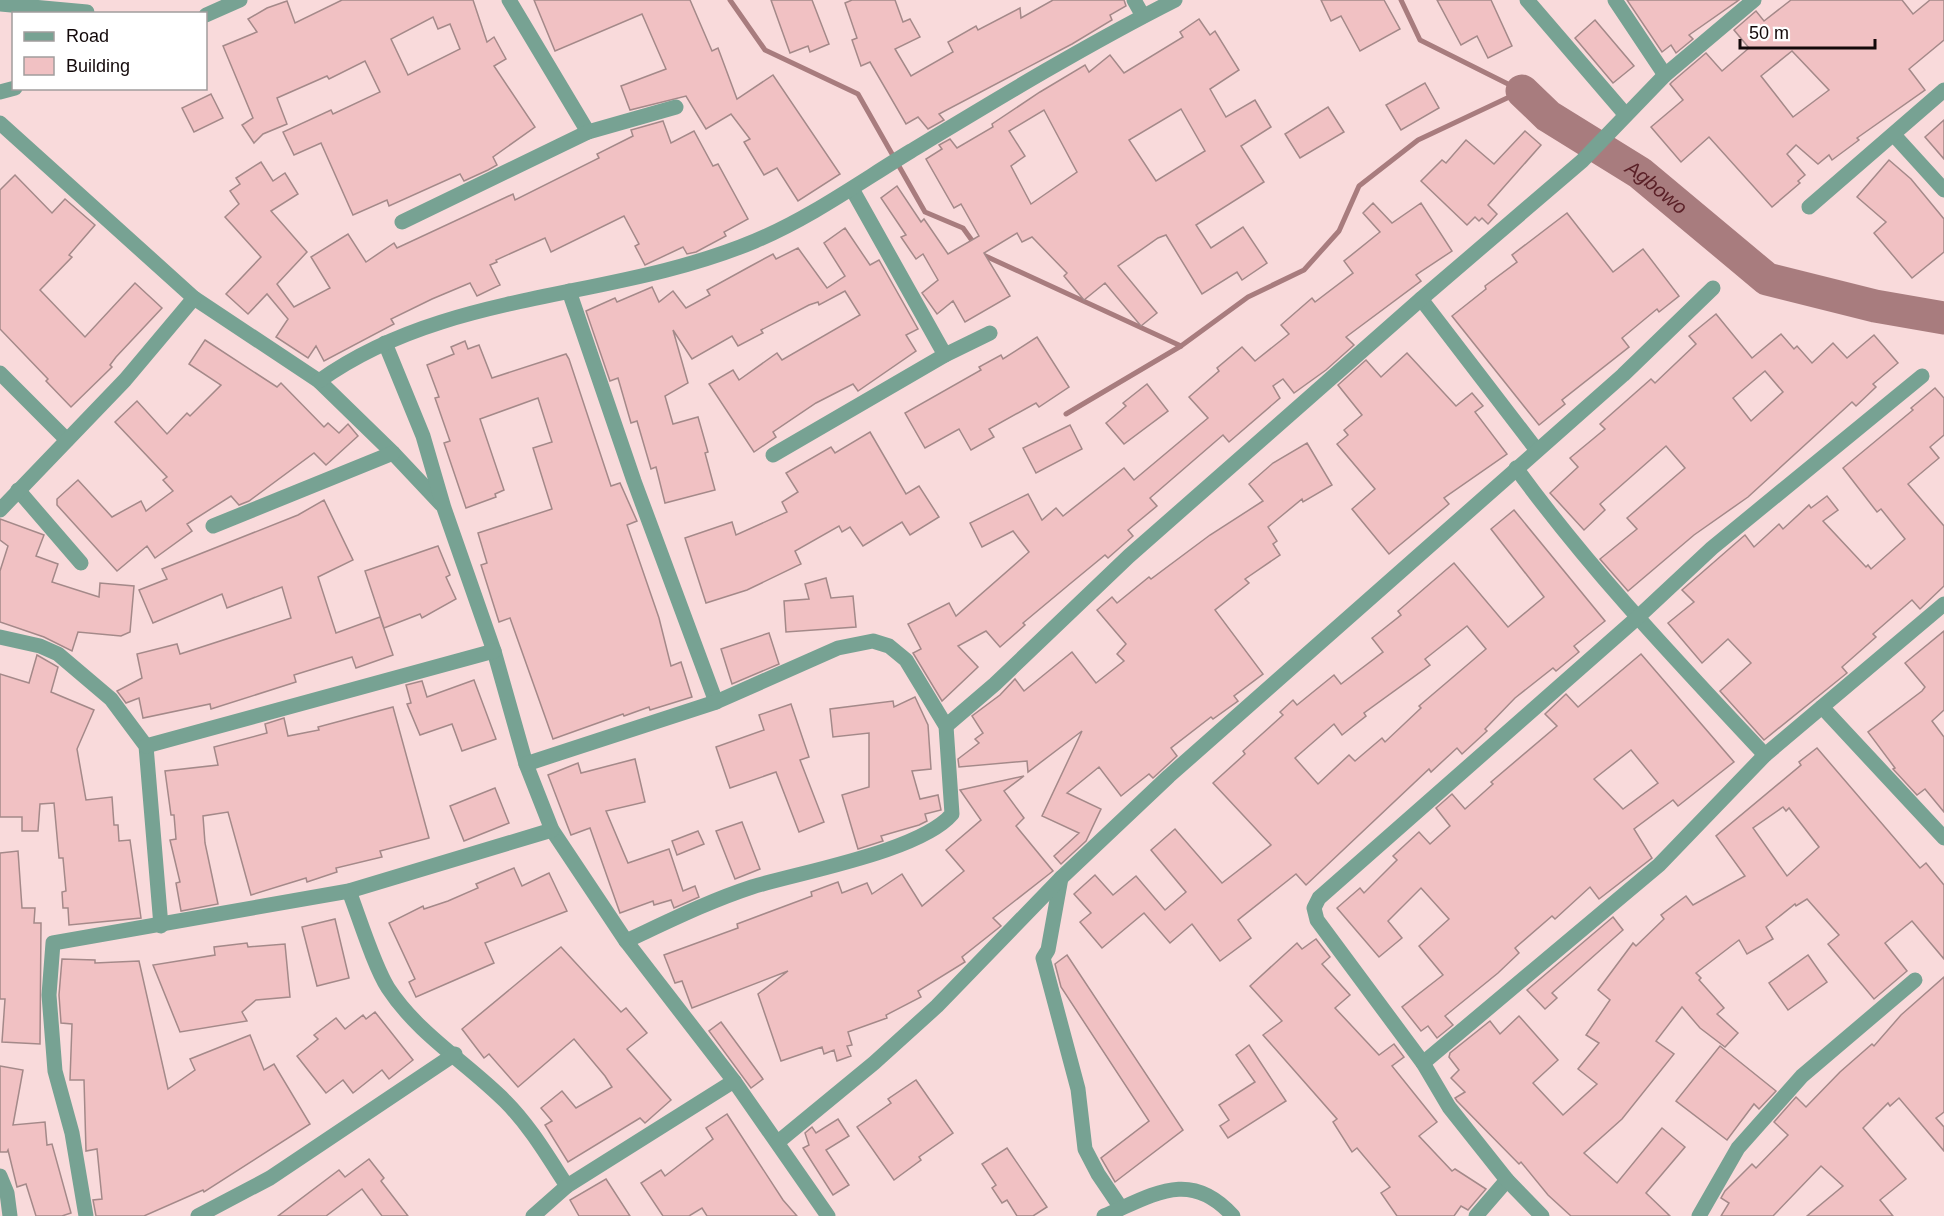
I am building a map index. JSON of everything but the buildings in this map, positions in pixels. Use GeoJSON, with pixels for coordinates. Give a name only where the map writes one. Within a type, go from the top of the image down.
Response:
{"type":"FeatureCollection","features":[{"type":"Feature","properties":{"kind":"street"},"geometry":{"type":"LineString","coordinates":[[207,15],[240,0]]}},
{"type":"Feature","properties":{"kind":"street"},"geometry":{"type":"LineString","coordinates":[[509,0],[588,132]]}},
{"type":"Feature","properties":{"kind":"street"},"geometry":{"type":"LineString","coordinates":[[1134,0],[1143,16]]}},
{"type":"Feature","properties":{"kind":"street"},"geometry":{"type":"LineString","coordinates":[[319,381],[344,364],[386,343],[486,308],[639,278],[699,261],[756,241],[852,189],[911,151],[1143,16],[1176,0]]}},
{"type":"Feature","properties":{"kind":"street"},"geometry":{"type":"LineString","coordinates":[[1527,0],[1625,114]]}},
{"type":"Feature","properties":{"kind":"street"},"geometry":{"type":"LineString","coordinates":[[1615,0],[1665,75]]}},
{"type":"Feature","properties":{"kind":"street"},"geometry":{"type":"LineString","coordinates":[[946,726],[995,684],[1129,556],[1421,298],[1582,161],[1665,75],[1754,0]]}},
{"type":"Feature","properties":{"kind":"street"},"geometry":{"type":"LineString","coordinates":[[0,4],[87,9]]}},
{"type":"Feature","properties":{"kind":"street"},"geometry":{"type":"LineString","coordinates":[[1809,207],[1944,90]]}},
{"type":"Feature","properties":{"kind":"street"},"geometry":{"type":"LineString","coordinates":[[402,222],[588,132],[676,107]]}},
{"type":"Feature","properties":{"kind":"street"},"geometry":{"type":"LineString","coordinates":[[0,123],[195,298],[319,381],[393,453],[444,508]]}},
{"type":"Feature","properties":{"kind":"street"},"geometry":{"type":"LineString","coordinates":[[1893,135],[1944,190]]}},
{"type":"Feature","properties":{"kind":"street"},"geometry":{"type":"LineString","coordinates":[[852,189],[945,355]]}},
{"type":"Feature","properties":{"kind":"street"},"geometry":{"type":"LineString","coordinates":[[778,1142],[874,1063],[937,1006],[1061,878],[1169,776],[1536,449],[1623,375],[1713,288]]}},
{"type":"Feature","properties":{"kind":"street"},"geometry":{"type":"LineString","coordinates":[[569,291],[634,481],[716,702]]}},
{"type":"Feature","properties":{"kind":"street"},"geometry":{"type":"LineString","coordinates":[[0,510],[125,380],[195,298]]}},
{"type":"Feature","properties":{"kind":"street"},"geometry":{"type":"LineString","coordinates":[[1421,298],[1480,380],[1536,449]]}},
{"type":"Feature","properties":{"kind":"street"},"geometry":{"type":"LineString","coordinates":[[773,455],[945,355],[990,333]]}},
{"type":"Feature","properties":{"kind":"street"},"geometry":{"type":"LineString","coordinates":[[386,343],[423,436],[444,508],[494,651],[526,764],[552,830],[626,941],[734,1080],[828,1216]]}},
{"type":"Feature","properties":{"kind":"street"},"geometry":{"type":"LineString","coordinates":[[0,374],[67,440]]}},
{"type":"Feature","properties":{"kind":"street"},"geometry":{"type":"LineString","coordinates":[[1542,1216],[1507,1180],[1449,1107],[1423,1063],[1317,920],[1314,908],[1319,898],[1774,495],[1922,376]]}},
{"type":"Feature","properties":{"kind":"street"},"geometry":{"type":"LineString","coordinates":[[213,526],[393,453]]}},
{"type":"Feature","properties":{"kind":"street"},"geometry":{"type":"LineString","coordinates":[[1516,468],[1556,522],[1637,618],[1766,755]]}},
{"type":"Feature","properties":{"kind":"street"},"geometry":{"type":"LineString","coordinates":[[18,490],[81,563]]}},
{"type":"Feature","properties":{"kind":"street"},"geometry":{"type":"LineString","coordinates":[[1423,1063],[1659,865],[1766,755],[1944,604]]}},
{"type":"Feature","properties":{"kind":"street"},"geometry":{"type":"LineString","coordinates":[[0,637],[40,646],[58,654],[111,699],[146,746],[161,926]]}},
{"type":"Feature","properties":{"kind":"street"},"geometry":{"type":"LineString","coordinates":[[526,764],[716,702],[838,648],[873,641],[889,646],[906,660],[946,726],[952,814],[943,824],[928,834],[863,857],[751,888],[626,941]]}},
{"type":"Feature","properties":{"kind":"street"},"geometry":{"type":"LineString","coordinates":[[146,746],[494,651]]}},
{"type":"Feature","properties":{"kind":"street"},"geometry":{"type":"LineString","coordinates":[[1822,707],[1944,838]]}},
{"type":"Feature","properties":{"kind":"street"},"geometry":{"type":"LineString","coordinates":[[86,1216],[70,1123],[55,1071],[50,995],[53,944],[349,891],[552,830]]}},
{"type":"Feature","properties":{"kind":"street"},"geometry":{"type":"LineString","coordinates":[[1061,878],[1048,950],[1043,958],[1078,1089],[1084,1149],[1121,1208]]}},
{"type":"Feature","properties":{"kind":"street"},"geometry":{"type":"LineString","coordinates":[[349,891],[387,986],[413,1021],[455,1054],[507,1103],[532,1133],[567,1186]]}},
{"type":"Feature","properties":{"kind":"street"},"geometry":{"type":"LineString","coordinates":[[1698,1216],[1738,1148],[1802,1076],[1914,980]]}},
{"type":"Feature","properties":{"kind":"street"},"geometry":{"type":"LineString","coordinates":[[198,1216],[270,1178],[455,1054]]}},
{"type":"Feature","properties":{"kind":"street"},"geometry":{"type":"LineString","coordinates":[[533,1216],[567,1186],[734,1080]]}},
{"type":"Feature","properties":{"kind":"street"},"geometry":{"type":"LineString","coordinates":[[0,1176],[7,1193],[10,1216]]}},
{"type":"Feature","properties":{"kind":"street"},"geometry":{"type":"LineString","coordinates":[[1476,1216],[1507,1180]]}},
{"type":"Feature","properties":{"kind":"street"},"geometry":{"type":"LineString","coordinates":[[1104,1216],[1156,1194],[1182,1188],[1204,1192],[1221,1202],[1233,1216]]}},
{"type":"Feature","properties":{"kind":"waterway"},"geometry":{"type":"LineString","coordinates":[[730,0],[765,50],[858,94],[925,212],[963,228],[976,246]]}},
{"type":"Feature","properties":{"kind":"waterway","name":"Agbowo"},"geometry":{"type":"LineString","coordinates":[[1401,0],[1420,40],[1522,91]]}},
{"type":"Feature","properties":{"kind":"waterway"},"geometry":{"type":"LineString","coordinates":[[1066,414],[1181,346],[1248,297],[1304,270],[1339,231],[1359,186],[1418,140],[1522,91]]}},
{"type":"Feature","properties":{"kind":"waterway","name":"Agbowo"},"geometry":{"type":"LineString","coordinates":[[1522,91],[1548,116],[1640,173],[1767,279],[1875,306],[1944,318]]}},
{"type":"Feature","properties":{"kind":"waterway"},"geometry":{"type":"LineString","coordinates":[[981,254],[1181,346]]}}]}
